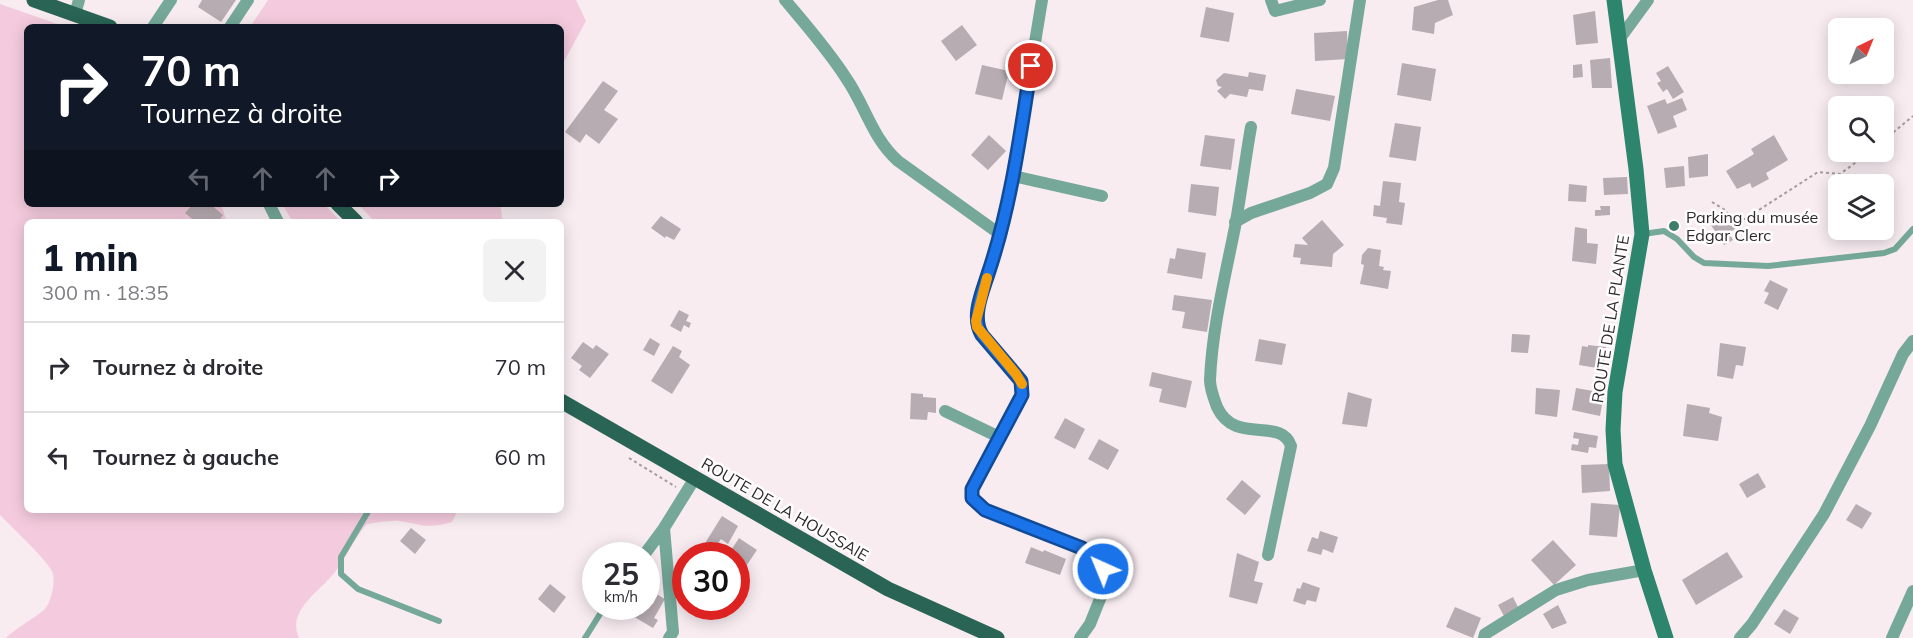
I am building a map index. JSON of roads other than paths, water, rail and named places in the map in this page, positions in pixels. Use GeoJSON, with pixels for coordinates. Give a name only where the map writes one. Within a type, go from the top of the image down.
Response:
{"type":"FeatureCollection","features":[{"type":"Feature","properties":{"kind":"main road"},"geometry":{"type":"LineString","coordinates":[[34,0],[77,7],[105,24]]}},
{"type":"Feature","properties":{"kind":"main road","name":"ROUTE DE LA PLANTE"},"geometry":{"type":"LineString","coordinates":[[1614,0],[1642,234],[1615,392],[1613,430],[1615,464],[1644,570],[1666,638]]}},
{"type":"Feature","properties":{"kind":"main road"},"geometry":{"type":"LineString","coordinates":[[341,207],[353,219]]}},
{"type":"Feature","properties":{"kind":"main road","name":"ROUTE DE LA HOUSSAIE"},"geometry":{"type":"LineString","coordinates":[[564,403],[888,589],[997,638]]}},
{"type":"Feature","properties":{"kind":"street"},"geometry":{"type":"LineString","coordinates":[[155,24],[171,0]]}},
{"type":"Feature","properties":{"kind":"street"},"geometry":{"type":"LineString","coordinates":[[232,24],[248,0]]}},
{"type":"Feature","properties":{"kind":"street"},"geometry":{"type":"LineString","coordinates":[[785,0],[847,79],[880,142],[888,152],[897,161],[1001,235]]}},
{"type":"Feature","properties":{"kind":"street"},"geometry":{"type":"LineString","coordinates":[[1042,0],[1001,235],[981,294],[976,321],[982,335],[1016,374],[1022,387],[1022,395],[972,489],[972,498],[985,510],[1082,548],[1103,569],[1106,584],[1090,624],[1080,638]]}},
{"type":"Feature","properties":{"kind":"street"},"geometry":{"type":"LineString","coordinates":[[1271,0],[1275,11],[1320,0]]}},
{"type":"Feature","properties":{"kind":"street"},"geometry":{"type":"LineString","coordinates":[[1236,222],[1251,213],[1310,193],[1327,184],[1334,168],[1360,0]]}},
{"type":"Feature","properties":{"kind":"street"},"geometry":{"type":"LineString","coordinates":[[1618,41],[1648,0]]}},
{"type":"Feature","properties":{"kind":"street"},"geometry":{"type":"LineString","coordinates":[[1251,128],[1218,314],[1210,382],[1218,409],[1225,419],[1237,428],[1281,432],[1288,438],[1291,446],[1268,555]]}},
{"type":"Feature","properties":{"kind":"street"},"geometry":{"type":"LineString","coordinates":[[1013,176],[1102,196]]}},
{"type":"Feature","properties":{"kind":"street"},"geometry":{"type":"LineString","coordinates":[[1740,638],[1752,624],[1824,514],[1870,426],[1903,354],[1913,341]]}},
{"type":"Feature","properties":{"kind":"street"},"geometry":{"type":"LineString","coordinates":[[945,411],[999,437]]}},
{"type":"Feature","properties":{"kind":"street"},"geometry":{"type":"LineString","coordinates":[[654,542],[695,478]]}},
{"type":"Feature","properties":{"kind":"street"},"geometry":{"type":"LineString","coordinates":[[664,528],[673,632],[669,638]]}},
{"type":"Feature","properties":{"kind":"street"},"geometry":{"type":"LineString","coordinates":[[1484,638],[1485,634],[1556,590],[1588,580],[1644,570]]}},
{"type":"Feature","properties":{"kind":"street"},"geometry":{"type":"LineString","coordinates":[[1892,638],[1913,591]]}},
{"type":"Feature","properties":{"kind":"street"},"geometry":{"type":"LineString","coordinates":[[1090,624],[1091,638]]}},
{"type":"Feature","properties":{"kind":"lane"},"geometry":{"type":"LineString","coordinates":[[1642,234],[1664,231],[1677,239],[1694,257],[1704,263],[1768,266],[1884,253],[1895,249],[1913,229]]}},
{"type":"Feature","properties":{"kind":"lane"},"geometry":{"type":"LineString","coordinates":[[367,513],[341,557],[340,574],[358,589],[439,621]]}},
{"type":"Feature","properties":{"kind":"lane"},"geometry":{"type":"LineString","coordinates":[[585,638],[596,620]]}},
{"type":"Feature","properties":{"kind":"place","name":"Parking du musée Edgar Clerc"},"geometry":{"type":"Point","coordinates":[1674,226]}}]}
